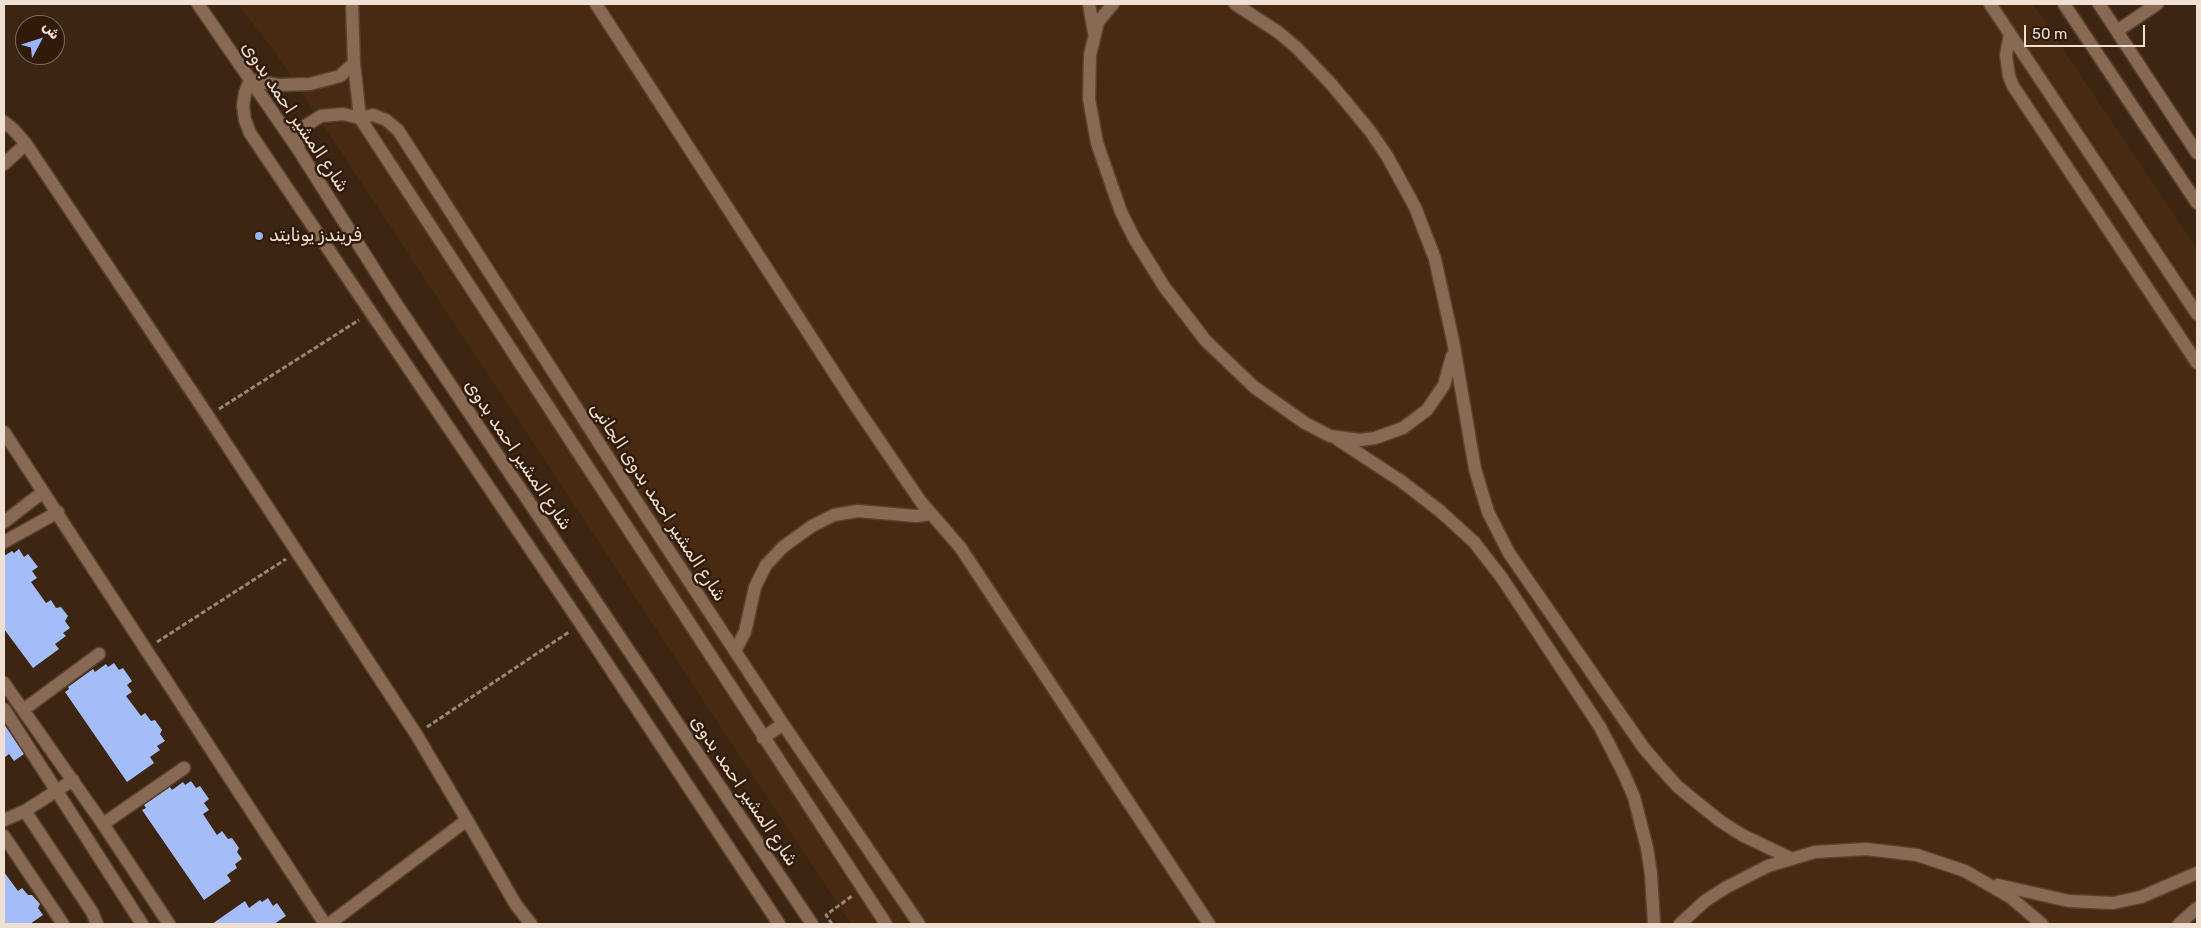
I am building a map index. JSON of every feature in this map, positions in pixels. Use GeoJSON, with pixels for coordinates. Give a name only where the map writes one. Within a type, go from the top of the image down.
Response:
{"type":"FeatureCollection","features":[{"type":"Feature","properties":{"kind":"street","name":"شارع المشير احمد بدوى"},"geometry":{"type":"LineString","coordinates":[[198,4],[298,149],[393,299],[812,924]]}},
{"type":"Feature","properties":{"kind":"street"},"geometry":{"type":"LineString","coordinates":[[352,4],[354,63],[360,118],[886,924]]}},
{"type":"Feature","properties":{"kind":"street"},"geometry":{"type":"LineString","coordinates":[[596,4],[853,402],[931,514],[960,547],[1209,924]]}},
{"type":"Feature","properties":{"kind":"street"},"geometry":{"type":"LineString","coordinates":[[1089,4],[1094,34]]}},
{"type":"Feature","properties":{"kind":"street"},"geometry":{"type":"LineString","coordinates":[[1113,4],[1098,22],[1094,34],[1090,55],[1089,99],[1096,142],[1121,212],[1148,264],[1184,315],[1229,365],[1279,406],[1378,465],[1440,511],[1474,542],[1502,578],[1600,727],[1624,772],[1634,797],[1648,848],[1654,924]]}},
{"type":"Feature","properties":{"kind":"street"},"geometry":{"type":"LineString","coordinates":[[1234,4],[1278,32],[1315,66],[1352,107],[1387,156],[1411,198],[1435,259],[1453,341],[1475,469],[1488,512],[1509,553],[1642,747],[1660,768],[1678,787],[1720,821],[1742,835],[1790,858]]}},
{"type":"Feature","properties":{"kind":"street"},"geometry":{"type":"LineString","coordinates":[[1990,4],[2197,314]]}},
{"type":"Feature","properties":{"kind":"street"},"geometry":{"type":"LineString","coordinates":[[2064,4],[2197,203]]}},
{"type":"Feature","properties":{"kind":"street"},"geometry":{"type":"LineString","coordinates":[[2099,4],[2197,153]]}},
{"type":"Feature","properties":{"kind":"street"},"geometry":{"type":"LineString","coordinates":[[2117,31],[2157,4]]}},
{"type":"Feature","properties":{"kind":"street"},"geometry":{"type":"LineString","coordinates":[[2010,34],[2006,55],[2008,76],[2013,86],[2197,363]]}},
{"type":"Feature","properties":{"kind":"street"},"geometry":{"type":"LineString","coordinates":[[354,63],[340,76],[310,84],[278,85],[250,80],[243,106],[245,120],[250,133],[581,624],[779,924]]}},
{"type":"Feature","properties":{"kind":"street","name":"شارع المشير احمد بدوى الجانبى"},"geometry":{"type":"LineString","coordinates":[[298,149],[302,128],[321,116],[343,114],[360,118],[373,115],[386,120],[398,130],[627,488],[783,724],[919,924]]}},
{"type":"Feature","properties":{"kind":"street"},"geometry":{"type":"LineString","coordinates":[[4,122],[14,129],[26,144],[208,416],[416,734],[516,905],[531,924]]}},
{"type":"Feature","properties":{"kind":"street"},"geometry":{"type":"LineString","coordinates":[[4,164],[26,144]]}},
{"type":"Feature","properties":{"kind":"street"},"geometry":{"type":"LineString","coordinates":[[1330,436],[1345,439],[1375,438],[1403,428],[1416,420],[1427,410],[1444,385],[1449,371],[1453,341]]}},
{"type":"Feature","properties":{"kind":"street"},"geometry":{"type":"LineString","coordinates":[[4,432],[327,924],[467,820]]}},
{"type":"Feature","properties":{"kind":"street"},"geometry":{"type":"LineString","coordinates":[[4,522],[43,492]]}},
{"type":"Feature","properties":{"kind":"street"},"geometry":{"type":"LineString","coordinates":[[735,651],[745,632],[755,587],[766,565],[783,547],[805,531],[823,520],[846,512],[870,511],[921,516],[931,514]]}},
{"type":"Feature","properties":{"kind":"street"},"geometry":{"type":"LineString","coordinates":[[4,542],[58,512]]}},
{"type":"Feature","properties":{"kind":"street"},"geometry":{"type":"LineString","coordinates":[[22,710],[99,654]]}},
{"type":"Feature","properties":{"kind":"street"},"geometry":{"type":"LineString","coordinates":[[4,684],[103,824],[169,924]]}},
{"type":"Feature","properties":{"kind":"street"},"geometry":{"type":"LineString","coordinates":[[4,709],[142,924],[160,911]]}},
{"type":"Feature","properties":{"kind":"street"},"geometry":{"type":"LineString","coordinates":[[763,738],[783,724]]}},
{"type":"Feature","properties":{"kind":"street"},"geometry":{"type":"LineString","coordinates":[[103,824],[184,768]]}},
{"type":"Feature","properties":{"kind":"street"},"geometry":{"type":"LineString","coordinates":[[4,820],[25,811],[72,780]]}},
{"type":"Feature","properties":{"kind":"street"},"geometry":{"type":"LineString","coordinates":[[25,811],[92,912],[97,924]]}},
{"type":"Feature","properties":{"kind":"street"},"geometry":{"type":"LineString","coordinates":[[4,836],[63,924]]}},
{"type":"Feature","properties":{"kind":"street"},"geometry":{"type":"LineString","coordinates":[[1680,924],[1705,901],[1760,869],[1790,858],[1840,849],[1892,850],[1941,862],[1988,883],[2010,897],[2042,924]]}},
{"type":"Feature","properties":{"kind":"street"},"geometry":{"type":"LineString","coordinates":[[1988,883],[2069,901],[2113,903],[2141,898],[2197,873]]}},
{"type":"Feature","properties":{"kind":"street"},"geometry":{"type":"LineString","coordinates":[[2179,924],[2197,908]]}},
{"type":"Feature","properties":{"kind":"path"},"geometry":{"type":"LineString","coordinates":[[208,416],[370,313]]}},
{"type":"Feature","properties":{"kind":"path"},"geometry":{"type":"LineString","coordinates":[[146,650],[297,552]]}},
{"type":"Feature","properties":{"kind":"path"},"geometry":{"type":"LineString","coordinates":[[416,734],[581,624]]}},
{"type":"Feature","properties":{"kind":"path"},"geometry":{"type":"LineString","coordinates":[[832,924],[826,915],[862,888]]}},
{"type":"Feature","properties":{"kind":"shaded area"},"geometry":{"type":"Polygon","coordinates":[[[238,4],[2033,4],[2197,249],[2197,924],[851,924],[275,52],[238,4]]]}},
{"type":"Feature","properties":{"kind":"building"},"geometry":{"type":"Polygon","coordinates":[[[19,549],[24,557],[28,554],[38,567],[32,571],[37,578],[31,582],[46,603],[51,600],[56,608],[61,607],[68,616],[65,621],[70,628],[63,633],[66,636],[55,644],[59,649],[33,668],[4,629],[4,556],[12,551],[14,553],[19,549]]]}},
{"type":"Feature","properties":{"kind":"building"},"geometry":{"type":"Polygon","coordinates":[[[114,663],[119,670],[123,668],[132,681],[127,685],[132,692],[126,696],[141,716],[145,713],[151,721],[155,720],[162,730],[160,734],[165,741],[157,746],[160,750],[150,757],[154,763],[127,782],[65,692],[69,689],[68,687],[93,669],[95,672],[106,664],[108,667],[114,663]]]}},
{"type":"Feature","properties":{"kind":"building"},"geometry":{"type":"Polygon","coordinates":[[[4,724],[24,754],[14,761],[9,754],[4,758],[4,724]]]}},
{"type":"Feature","properties":{"kind":"building"},"geometry":{"type":"Polygon","coordinates":[[[191,781],[196,788],[200,786],[209,799],[204,803],[209,810],[203,814],[217,835],[222,831],[228,839],[232,838],[239,848],[237,852],[242,859],[235,864],[237,868],[227,875],[231,881],[204,900],[142,810],[146,808],[144,805],[170,787],[172,790],[183,782],[185,785],[191,781]]]}},
{"type":"Feature","properties":{"kind":"building"},"geometry":{"type":"Polygon","coordinates":[[[4,872],[18,891],[22,888],[40,904],[38,908],[43,915],[30,924],[4,924],[4,872]]]}},
{"type":"Feature","properties":{"kind":"building"},"geometry":{"type":"Polygon","coordinates":[[[268,898],[273,906],[277,903],[286,916],[274,924],[212,924],[245,901],[249,908],[260,900],[262,902],[268,898]]]}},
{"type":"Feature","properties":{"kind":"place","name":"فريندز يونايتد"},"geometry":{"type":"Point","coordinates":[259,236]}}]}
